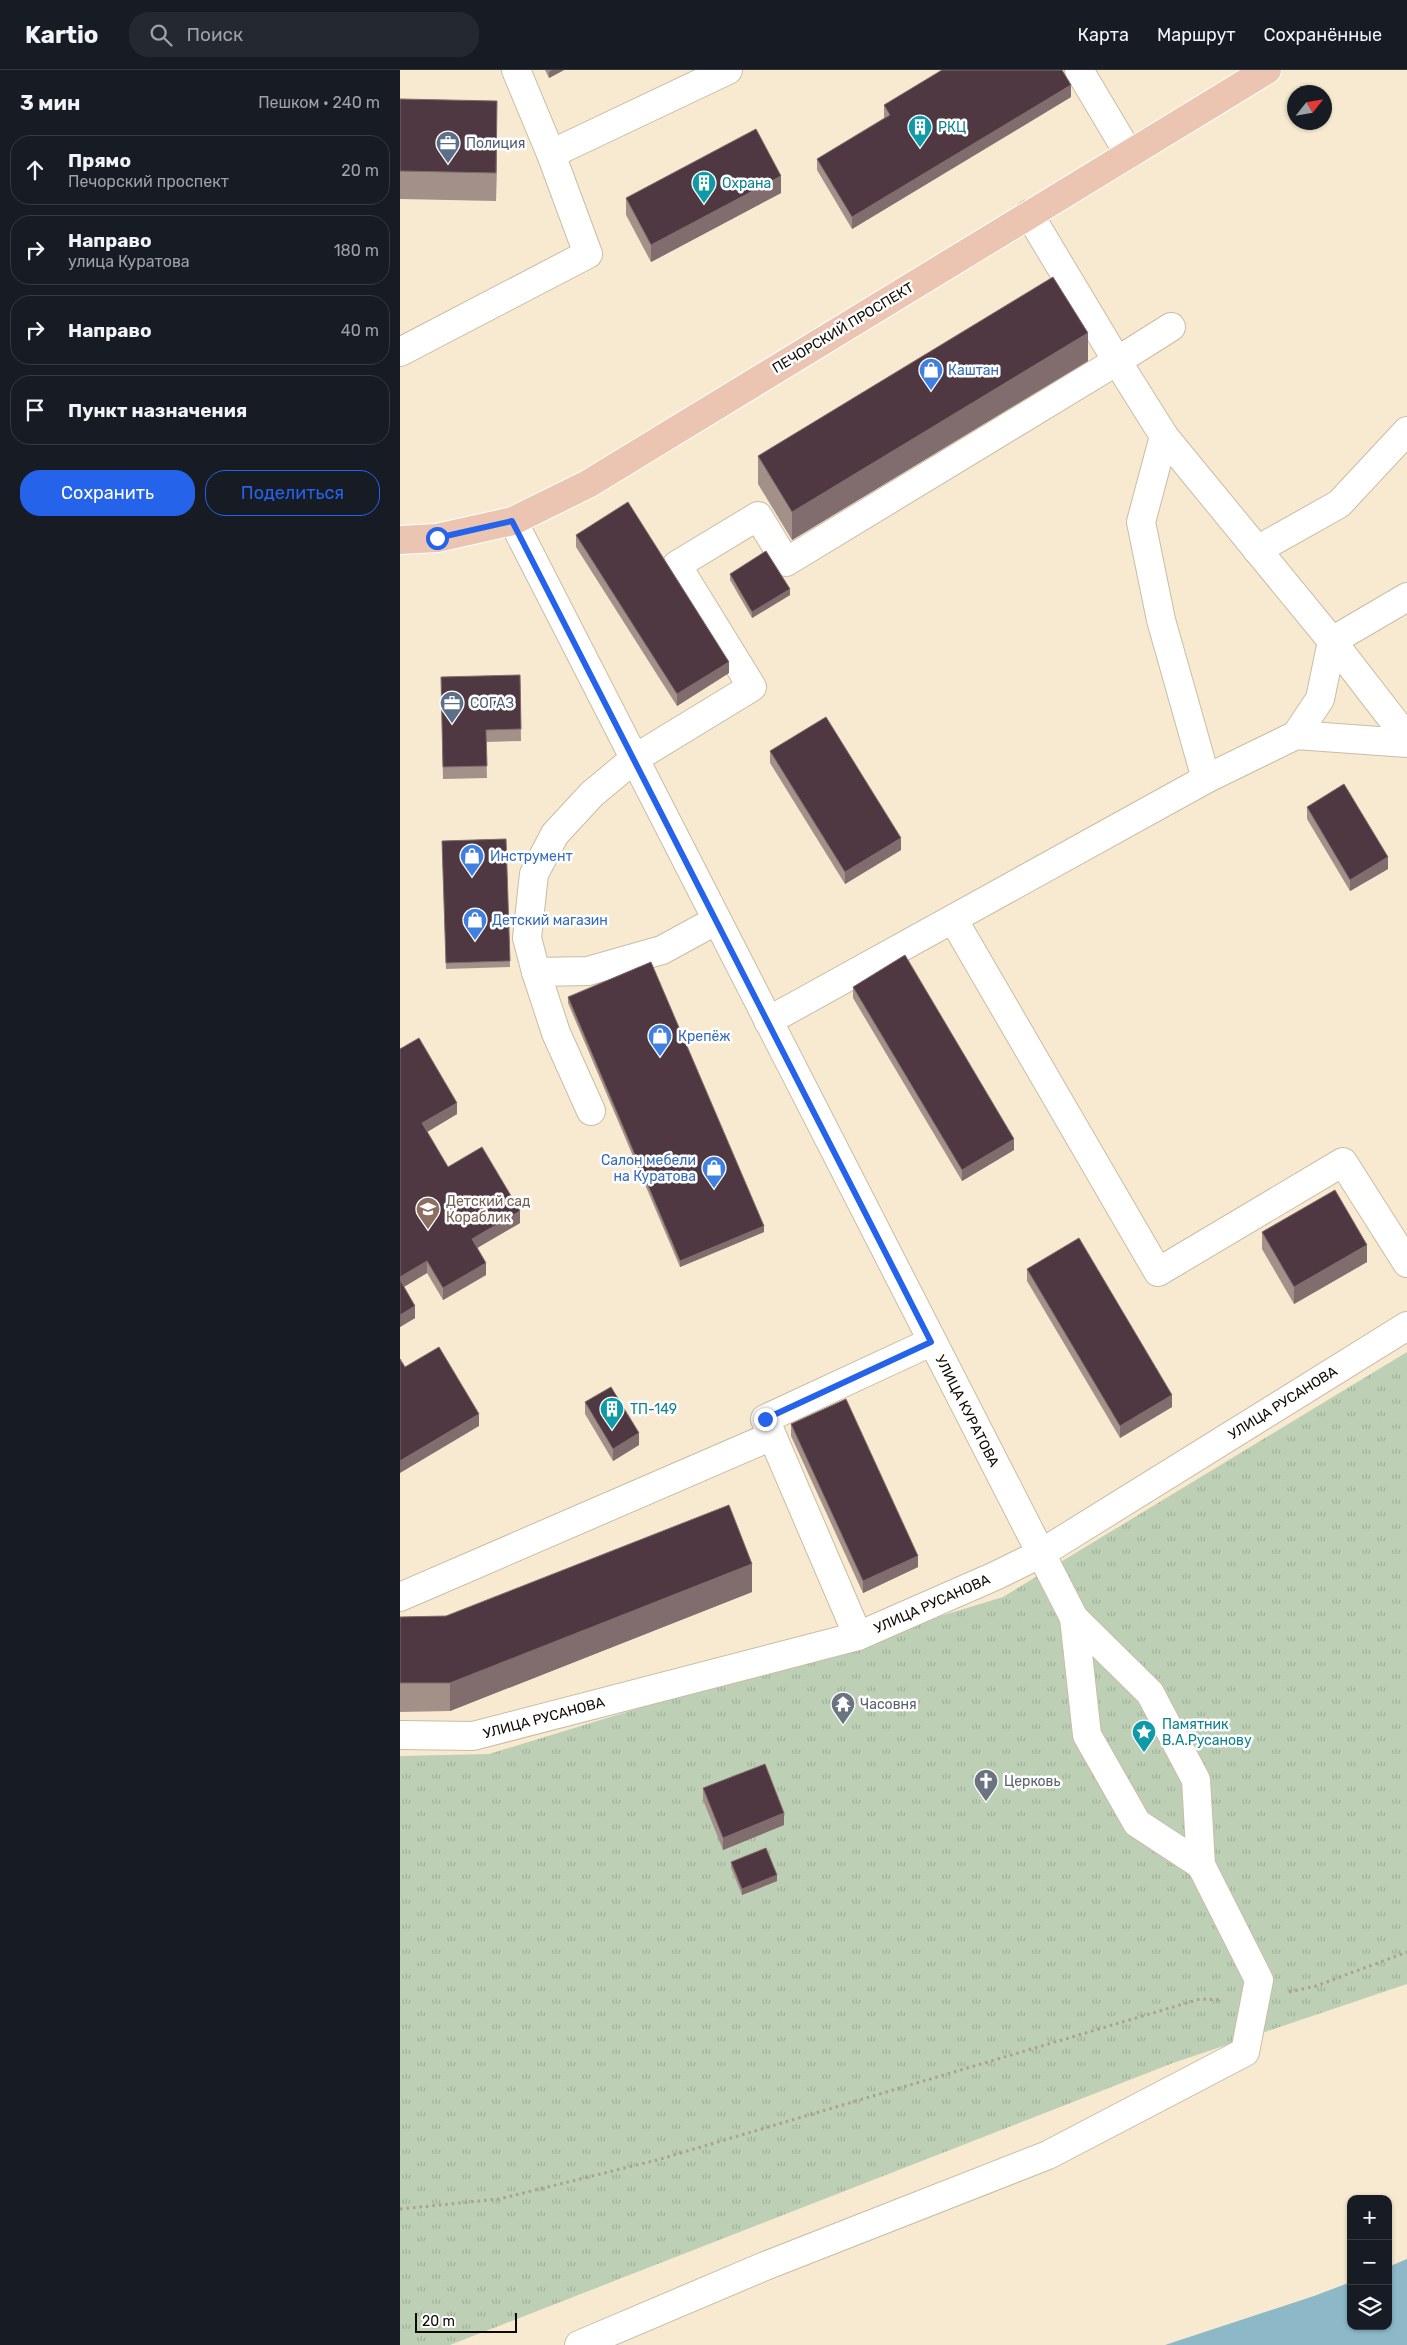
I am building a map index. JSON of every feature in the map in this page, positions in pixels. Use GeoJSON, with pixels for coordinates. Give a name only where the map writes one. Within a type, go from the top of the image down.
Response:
{"type":"FeatureCollection","features":[{"type":"Feature","properties":{"kind":"main road","name":"ПЕЧОРСКИЙ ПРОСПЕКТ"},"geometry":{"type":"LineString","coordinates":[[400,540],[437,538],[512,521],[588,484],[1267,70]]}},
{"type":"Feature","properties":{"kind":"street"},"geometry":{"type":"LineString","coordinates":[[400,352],[588,254],[551,154],[516,70]]}},
{"type":"Feature","properties":{"kind":"street"},"geometry":{"type":"LineString","coordinates":[[551,154],[728,70]]}},
{"type":"Feature","properties":{"kind":"street"},"geometry":{"type":"LineString","coordinates":[[1079,70],[1129,154]]}},
{"type":"Feature","properties":{"kind":"street"},"geometry":{"type":"LineString","coordinates":[[1029,214],[1164,436],[1332,641],[1407,738]]}},
{"type":"Feature","properties":{"kind":"street"},"geometry":{"type":"LineString","coordinates":[[591,1111],[556,1033],[536,972],[528,938],[534,874],[556,834],[592,794],[634,758],[752,687],[677,565],[758,516],[786,562],[1171,327]]}},
{"type":"Feature","properties":{"kind":"street"},"geometry":{"type":"LineString","coordinates":[[1257,550],[1339,504],[1407,432]]}},
{"type":"Feature","properties":{"kind":"street"},"geometry":{"type":"LineString","coordinates":[[1164,436],[1141,522],[1161,620],[1206,780]]}},
{"type":"Feature","properties":{"kind":"street","name":"УЛИЦА КУРАТОВА"},"geometry":{"type":"LineString","coordinates":[[512,521],[1074,1618]]}},
{"type":"Feature","properties":{"kind":"street"},"geometry":{"type":"LineString","coordinates":[[768,1021],[1206,780],[1296,735],[1320,699],[1332,641],[1407,597]]}},
{"type":"Feature","properties":{"kind":"street"},"geometry":{"type":"LineString","coordinates":[[1296,735],[1407,744]]}},
{"type":"Feature","properties":{"kind":"street"},"geometry":{"type":"LineString","coordinates":[[953,919],[1158,1272],[1343,1162],[1407,1263]]}},
{"type":"Feature","properties":{"kind":"street"},"geometry":{"type":"LineString","coordinates":[[536,972],[588,971],[662,950],[717,920]]}},
{"type":"Feature","properties":{"kind":"street","name":"УЛИЦА РУСАНОВА"},"geometry":{"type":"LineString","coordinates":[[400,1735],[473,1736],[858,1636],[995,1576],[1040,1554],[1407,1326]]}},
{"type":"Feature","properties":{"kind":"street"},"geometry":{"type":"LineString","coordinates":[[858,1636],[765,1419],[931,1342]]}},
{"type":"Feature","properties":{"kind":"street"},"geometry":{"type":"LineString","coordinates":[[400,1597],[772,1436]]}},
{"type":"Feature","properties":{"kind":"street"},"geometry":{"type":"LineString","coordinates":[[1074,1618],[1086,1735],[1137,1823],[1201,1865]]}},
{"type":"Feature","properties":{"kind":"street"},"geometry":{"type":"LineString","coordinates":[[580,2345],[765,2266],[1048,2155],[1245,2052],[1259,1980],[1201,1865],[1196,1780],[1150,1693],[1074,1618]]}},
{"type":"Feature","properties":{"kind":"path"},"geometry":{"type":"LineString","coordinates":[[400,2209],[499,2198],[657,2160],[1200,1999],[1255,2000],[1316,1986],[1407,1952]]}},
{"type":"Feature","properties":{"kind":"green space"},"geometry":{"type":"Polygon","coordinates":[[[1407,1352],[1407,1984],[1173,2063],[450,2345],[400,2345],[400,1756],[489,1754],[1003,1597],[1407,1352]]]}},
{"type":"Feature","properties":{"kind":"water"},"geometry":{"type":"Polygon","coordinates":[[[1407,2259],[1407,2345],[1165,2345],[1347,2284],[1347,2330],[1392,2330],[1392,2265],[1407,2259]]]}},
{"type":"Feature","properties":{"kind":"building","name":"РКЦ"},"geometry":{"type":"Polygon","coordinates":[[[942,70],[1062,70],[1071,85],[852,217],[817,159],[890,115],[884,105],[942,70]]]}},
{"type":"Feature","properties":{"kind":"building"},"geometry":{"type":"Polygon","coordinates":[[[400,99],[497,101],[496,173],[400,171],[400,99]]]}},
{"type":"Feature","properties":{"kind":"building","name":"Охрана"},"geometry":{"type":"Polygon","coordinates":[[[756,129],[781,176],[651,245],[626,198],[756,129]]]}},
{"type":"Feature","properties":{"kind":"building"},"geometry":{"type":"Polygon","coordinates":[[[1053,277],[1088,333],[792,512],[758,456],[1053,277]]]}},
{"type":"Feature","properties":{"kind":"building"},"geometry":{"type":"Polygon","coordinates":[[[628,502],[729,662],[677,694],[576,535],[628,502]]]}},
{"type":"Feature","properties":{"kind":"building"},"geometry":{"type":"Polygon","coordinates":[[[766,551],[790,589],[752,612],[730,574],[766,551]]]}},
{"type":"Feature","properties":{"kind":"building"},"geometry":{"type":"Polygon","coordinates":[[[520,675],[521,729],[486,730],[487,766],[443,767],[441,677],[520,675]]]}},
{"type":"Feature","properties":{"kind":"building"},"geometry":{"type":"Polygon","coordinates":[[[826,717],[901,838],[845,872],[770,751],[826,717]]]}},
{"type":"Feature","properties":{"kind":"building"},"geometry":{"type":"Polygon","coordinates":[[[1344,784],[1388,857],[1350,880],[1307,807],[1344,784]]]}},
{"type":"Feature","properties":{"kind":"building"},"geometry":{"type":"Polygon","coordinates":[[[506,839],[510,961],[446,963],[442,841],[506,839]]]}},
{"type":"Feature","properties":{"kind":"building"},"geometry":{"type":"Polygon","coordinates":[[[905,955],[1014,1139],[962,1170],[853,987],[905,955]]]}},
{"type":"Feature","properties":{"kind":"building"},"geometry":{"type":"Polygon","coordinates":[[[651,962],[764,1226],[680,1261],[568,997],[651,962]]]}},
{"type":"Feature","properties":{"kind":"building"},"geometry":{"type":"Polygon","coordinates":[[[419,1038],[457,1103],[422,1123],[448,1167],[482,1147],[520,1211],[472,1239],[486,1263],[443,1288],[427,1261],[400,1277],[400,1049],[419,1038]]]}},
{"type":"Feature","properties":{"kind":"building"},"geometry":{"type":"Polygon","coordinates":[[[1335,1190],[1367,1245],[1294,1287],[1262,1232],[1335,1190]]]}},
{"type":"Feature","properties":{"kind":"building"},"geometry":{"type":"Polygon","coordinates":[[[1079,1238],[1172,1395],[1120,1426],[1027,1269],[1079,1238]]]}},
{"type":"Feature","properties":{"kind":"building"},"geometry":{"type":"Polygon","coordinates":[[[400,1280],[415,1306],[400,1315],[400,1280]]]}},
{"type":"Feature","properties":{"kind":"building"},"geometry":{"type":"Polygon","coordinates":[[[439,1347],[479,1414],[400,1461],[400,1359],[405,1367],[439,1347]]]}},
{"type":"Feature","properties":{"kind":"building","name":"ТП-149"},"geometry":{"type":"Polygon","coordinates":[[[611,1387],[639,1433],[613,1449],[585,1402],[611,1387]]]}},
{"type":"Feature","properties":{"kind":"building"},"geometry":{"type":"Polygon","coordinates":[[[846,1399],[918,1556],[863,1581],[791,1424],[846,1399]]]}},
{"type":"Feature","properties":{"kind":"building"},"geometry":{"type":"Polygon","coordinates":[[[729,1505],[752,1564],[450,1683],[400,1683],[400,1617],[446,1616],[729,1505]]]}},
{"type":"Feature","properties":{"kind":"building"},"geometry":{"type":"Polygon","coordinates":[[[765,1764],[784,1813],[723,1838],[703,1788],[765,1764]]]}},
{"type":"Feature","properties":{"kind":"building"},"geometry":{"type":"Polygon","coordinates":[[[766,1848],[777,1875],[742,1889],[731,1862],[766,1848]]]}},
{"type":"Feature","properties":{"kind":"place","name":"РКЦ"},"geometry":{"type":"Point","coordinates":[920,148]}},
{"type":"Feature","properties":{"kind":"place","name":"Полиция"},"geometry":{"type":"Point","coordinates":[448,164]}},
{"type":"Feature","properties":{"kind":"place","name":"Охрана"},"geometry":{"type":"Point","coordinates":[704,204]}},
{"type":"Feature","properties":{"kind":"place","name":"Каштан"},"geometry":{"type":"Point","coordinates":[931,391]}},
{"type":"Feature","properties":{"kind":"place","name":"СОГАЗ"},"geometry":{"type":"Point","coordinates":[452,724]}},
{"type":"Feature","properties":{"kind":"place","name":"Инструмент"},"geometry":{"type":"Point","coordinates":[472,877]}},
{"type":"Feature","properties":{"kind":"place","name":"Детский магазин"},"geometry":{"type":"Point","coordinates":[475,941]}},
{"type":"Feature","properties":{"kind":"place","name":"Крепёж"},"geometry":{"type":"Point","coordinates":[660,1057]}},
{"type":"Feature","properties":{"kind":"place","name":"Салон мебели на Куратова"},"geometry":{"type":"Point","coordinates":[714,1189]}},
{"type":"Feature","properties":{"kind":"place","name":"Детский сад Кораблик"},"geometry":{"type":"Point","coordinates":[428,1230]}},
{"type":"Feature","properties":{"kind":"place","name":"ТП-149"},"geometry":{"type":"Point","coordinates":[612,1430]}},
{"type":"Feature","properties":{"kind":"place","name":"Часовня"},"geometry":{"type":"Point","coordinates":[843,1725]}},
{"type":"Feature","properties":{"kind":"place","name":"Памятник В.А.Русанову"},"geometry":{"type":"Point","coordinates":[1144,1753]}},
{"type":"Feature","properties":{"kind":"place","name":"Церковь"},"geometry":{"type":"Point","coordinates":[986,1802]}},
{"type":"Feature","properties":{"kind":"route"},"geometry":{"type":"LineString","coordinates":[[437,538],[512,521],[931,1342],[765,1419]]}}]}
